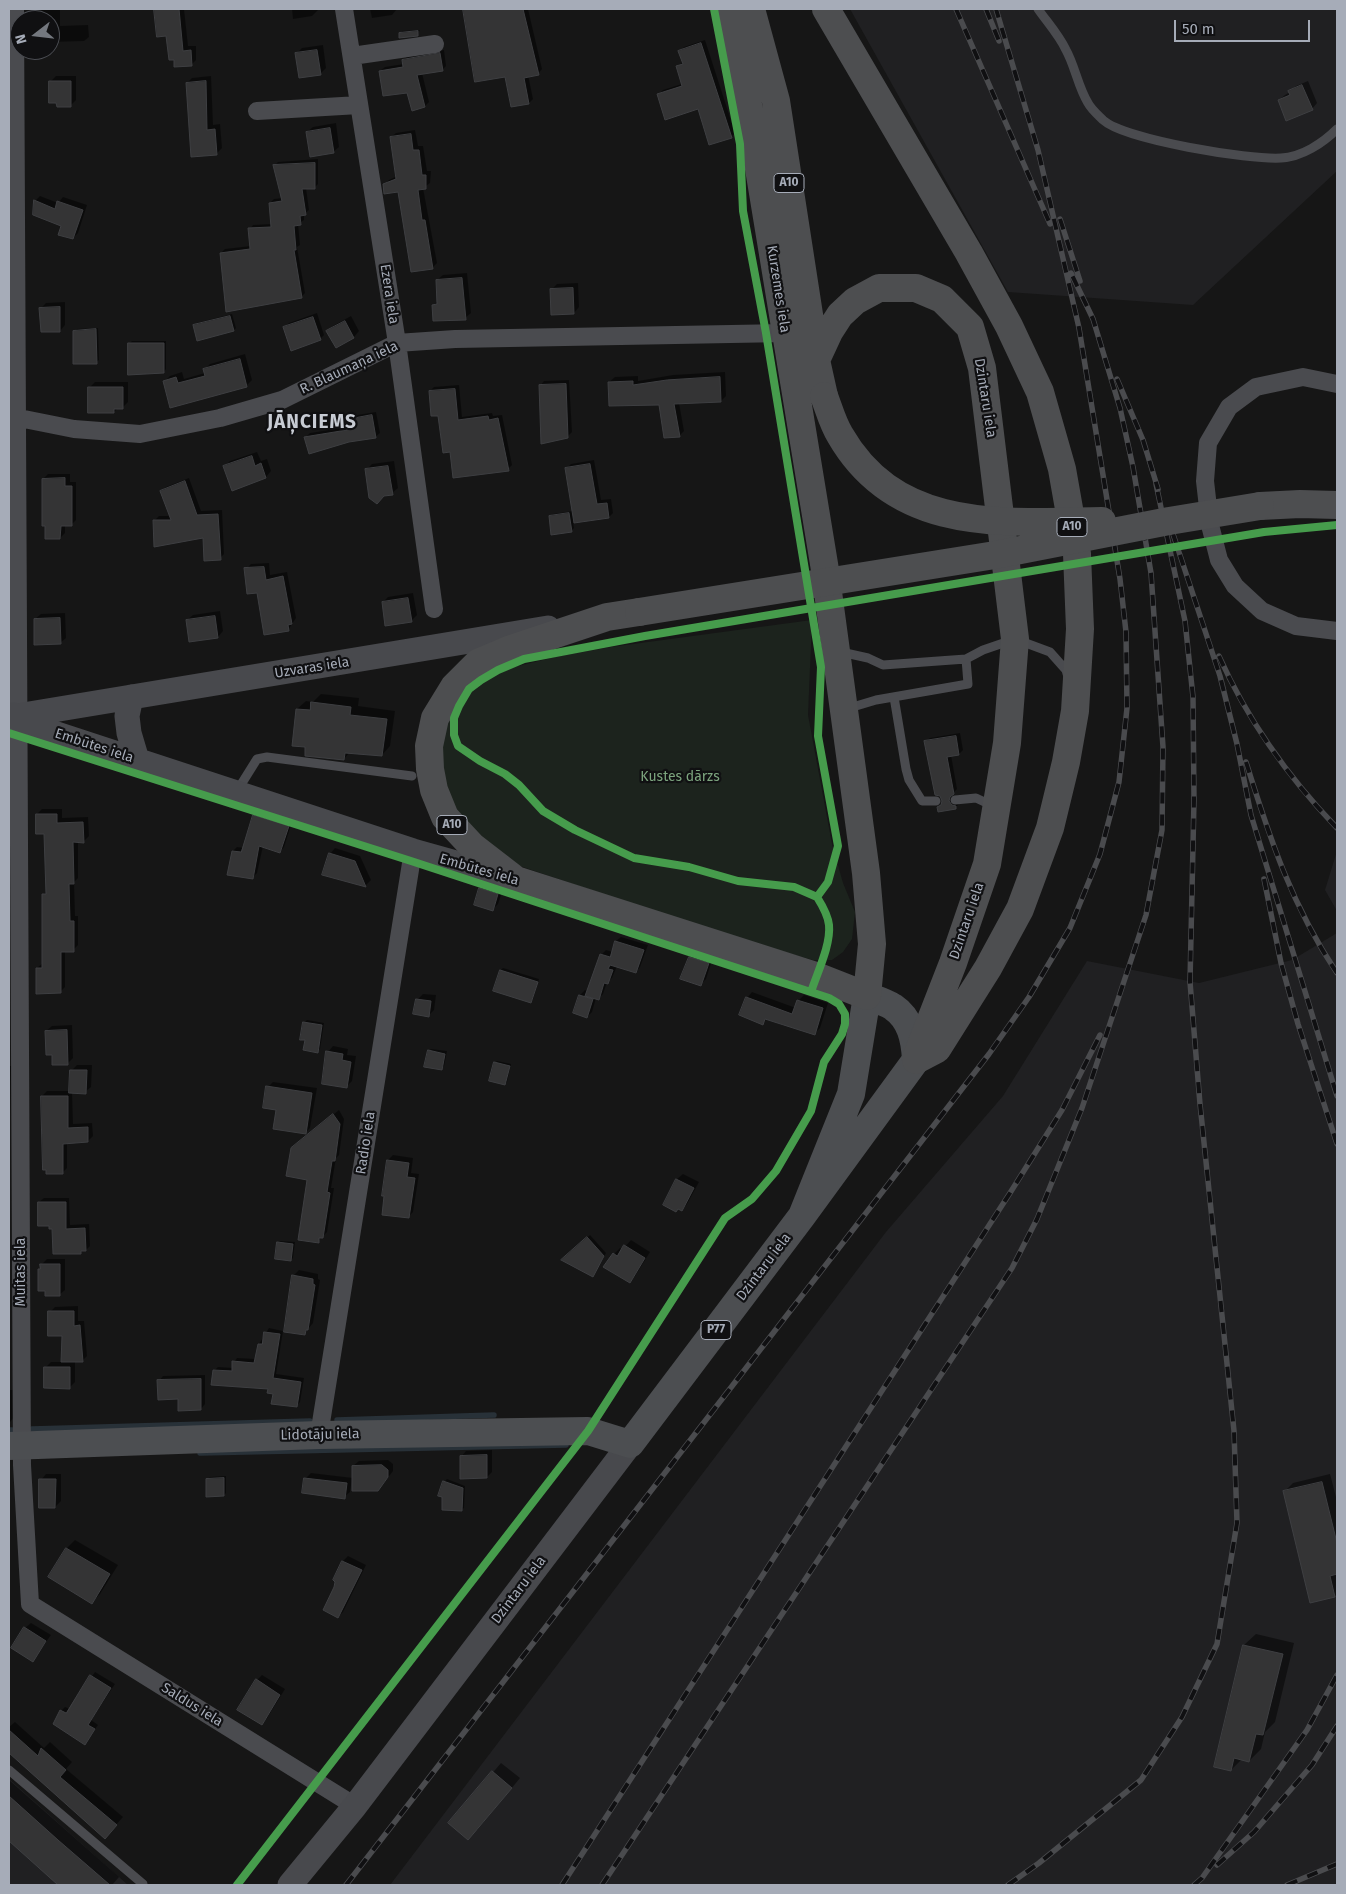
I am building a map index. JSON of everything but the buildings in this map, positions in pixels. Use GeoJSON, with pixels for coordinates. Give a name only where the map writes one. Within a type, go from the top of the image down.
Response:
{"type":"FeatureCollection","features":[{"type":"Feature","properties":{"kind":"highway","name":"Kurzemes iela"},"geometry":{"type":"LineString","coordinates":[[729,9],[751,120],[825,570],[835,651]]}},
{"type":"Feature","properties":{"kind":"highway","name":"A10"},"geometry":{"type":"LineString","coordinates":[[751,9],[776,101],[816,360],[824,396],[839,434],[858,461],[882,484],[906,500],[938,513],[978,520],[1168,521]]}},
{"type":"Feature","properties":{"kind":"highway","name":"A10"},"geometry":{"type":"LineString","coordinates":[[826,9],[969,253],[1009,326],[1040,392],[1062,469],[1077,554],[1080,629],[1075,711],[1066,762],[1050,828],[1020,909],[988,968],[937,1049],[916,1060]]}},
{"type":"Feature","properties":{"kind":"highway","name":"Dzintaru iela"},"geometry":{"type":"LineString","coordinates":[[816,360],[828,332],[855,301],[879,288],[916,288],[942,299],[970,327],[982,368],[1015,639],[1007,743],[987,864],[953,963],[916,1060]]}},
{"type":"Feature","properties":{"kind":"highway","name":"A10"},"geometry":{"type":"LineString","coordinates":[[516,880],[472,846],[445,817],[434,790],[430,769],[429,746],[435,718],[454,687],[478,664],[511,648],[607,617],[995,555],[1168,521],[1260,506],[1337,505]]}},
{"type":"Feature","properties":{"kind":"highway","name":"A10"},"geometry":{"type":"LineString","coordinates":[[835,651],[866,873],[872,944],[867,996]]}},
{"type":"Feature","properties":{"kind":"highway","name":"Embūtes iela"},"geometry":{"type":"LineString","coordinates":[[516,880],[816,976],[867,996]]}},
{"type":"Feature","properties":{"kind":"main road","name":"Embūtes iela"},"geometry":{"type":"LineString","coordinates":[[867,996],[893,1007],[907,1022],[915,1040],[916,1060]]}},
{"type":"Feature","properties":{"kind":"main road","name":"P77"},"geometry":{"type":"LineString","coordinates":[[802,1216],[851,1094],[867,996]]}},
{"type":"Feature","properties":{"kind":"main road","name":"Dzintaru iela"},"geometry":{"type":"LineString","coordinates":[[630,1444],[802,1216],[916,1060]]}},
{"type":"Feature","properties":{"kind":"main road","name":"Lidotāju iela"},"geometry":{"type":"LineString","coordinates":[[15,1446],[319,1435],[588,1431],[630,1444]]}},
{"type":"Feature","properties":{"kind":"street","name":"Muitas iela"},"geometry":{"type":"LineString","coordinates":[[15,9],[13,715],[19,737],[14,916],[15,1446],[30,1604]]}},
{"type":"Feature","properties":{"kind":"street","name":"Ezera iela"},"geometry":{"type":"LineString","coordinates":[[344,9],[397,343],[434,609]]}},
{"type":"Feature","properties":{"kind":"street"},"geometry":{"type":"LineString","coordinates":[[352,56],[435,44]]}},
{"type":"Feature","properties":{"kind":"street"},"geometry":{"type":"LineString","coordinates":[[257,111],[360,105]]}},
{"type":"Feature","properties":{"kind":"street","name":"R. Blaumaņa iela"},"geometry":{"type":"LineString","coordinates":[[13,418],[74,430],[140,434],[220,418],[282,400],[397,343],[455,339],[786,333]]}},
{"type":"Feature","properties":{"kind":"street"},"geometry":{"type":"LineString","coordinates":[[1337,384],[1303,377],[1256,387],[1229,407],[1208,443],[1205,481],[1210,525],[1219,560],[1235,586],[1262,611],[1279,619],[1296,626],[1337,631]]}},
{"type":"Feature","properties":{"kind":"street","name":"Uzvaras iela"},"geometry":{"type":"LineString","coordinates":[[13,715],[131,698],[607,617]]}},
{"type":"Feature","properties":{"kind":"street"},"geometry":{"type":"LineString","coordinates":[[131,698],[127,716],[128,733],[137,760]]}},
{"type":"Feature","properties":{"kind":"street","name":"Embūtes iela"},"geometry":{"type":"LineString","coordinates":[[13,715],[38,728],[235,793],[413,851],[516,880]]}},
{"type":"Feature","properties":{"kind":"street","name":"Radio iela"},"geometry":{"type":"LineString","coordinates":[[319,1435],[413,851]]}},
{"type":"Feature","properties":{"kind":"street","name":"Dzintaru iela"},"geometry":{"type":"LineString","coordinates":[[290,1885],[354,1806],[630,1444]]}},
{"type":"Feature","properties":{"kind":"street","name":"Saldus iela"},"geometry":{"type":"LineString","coordinates":[[30,1604],[354,1806]]}},
{"type":"Feature","properties":{"kind":"lane"},"geometry":{"type":"LineString","coordinates":[[1038,9],[1066,49],[1088,103],[1105,122],[1124,130],[1192,149],[1253,157],[1282,158],[1302,153],[1325,140],[1337,128]]}},
{"type":"Feature","properties":{"kind":"lane"},"geometry":{"type":"LineString","coordinates":[[835,651],[868,658],[883,665],[966,659],[983,650],[1015,639],[1050,652],[1066,670],[1075,711]]}},
{"type":"Feature","properties":{"kind":"lane"},"geometry":{"type":"LineString","coordinates":[[843,710],[876,700],[968,684],[966,659]]}},
{"type":"Feature","properties":{"kind":"lane"},"geometry":{"type":"LineString","coordinates":[[894,697],[909,780],[922,801],[936,801]]}},
{"type":"Feature","properties":{"kind":"lane"},"geometry":{"type":"LineString","coordinates":[[235,793],[257,759],[267,757],[412,776]]}},
{"type":"Feature","properties":{"kind":"lane"},"geometry":{"type":"LineString","coordinates":[[954,800],[976,798],[996,808]]}},
{"type":"Feature","properties":{"kind":"lane"},"geometry":{"type":"LineString","coordinates":[[9,1770],[142,1885]]}},
{"type":"Feature","properties":{"kind":"shaded area"},"geometry":{"type":"Polygon","coordinates":[[[850,9],[1337,9],[1337,171],[1193,305],[1008,292],[850,9]]]}},
{"type":"Feature","properties":{"kind":"shaded area"},"geometry":{"type":"Polygon","coordinates":[[[1337,851],[1337,911],[1325,890],[1337,851]]]}},
{"type":"Feature","properties":{"kind":"shaded area"},"geometry":{"type":"Polygon","coordinates":[[[1337,933],[1337,1885],[390,1885],[886,1232],[1003,1096],[1087,961],[1199,983],[1292,960],[1337,933]]]}},
{"type":"Feature","properties":{"kind":"shaded area"},"geometry":{"type":"Polygon","coordinates":[[[9,1779],[128,1885],[9,1885],[9,1779]]]}},
{"type":"Feature","properties":{"kind":"green space","name":"Kustes dārzs"},"geometry":{"type":"Polygon","coordinates":[[[812,620],[808,715],[832,844],[843,883],[855,912],[852,939],[843,952],[832,960],[813,960],[730,937],[514,864],[462,824],[439,769],[446,719],[471,683],[481,684],[510,668],[555,657],[611,647],[812,620]]]}},
{"type":"Feature","properties":{"kind":"waterway"},"geometry":{"type":"LineString","coordinates":[[337,1420],[494,1415]]}},
{"type":"Feature","properties":{"kind":"waterway"},"geometry":{"type":"LineString","coordinates":[[32,1429],[310,1421]]}},
{"type":"Feature","properties":{"kind":"waterway"},"geometry":{"type":"LineString","coordinates":[[200,1453],[566,1445]]}},
{"type":"Feature","properties":{"kind":"railway"},"geometry":{"type":"LineString","coordinates":[[956,9],[1050,224]]}},
{"type":"Feature","properties":{"kind":"railway"},"geometry":{"type":"LineString","coordinates":[[986,9],[999,41]]}},
{"type":"Feature","properties":{"kind":"railway"},"geometry":{"type":"LineString","coordinates":[[346,1885],[989,1054],[1029,997],[1070,928],[1100,854],[1119,782],[1127,708],[1126,632],[1120,579],[1079,328],[1038,150],[996,9]]}},
{"type":"Feature","properties":{"kind":"railway"},"geometry":{"type":"LineString","coordinates":[[1060,219],[1080,281]]}},
{"type":"Feature","properties":{"kind":"railway"},"geometry":{"type":"LineString","coordinates":[[602,1885],[1012,1268],[1037,1219],[1082,1108],[1146,915],[1162,830],[1163,747],[1151,573],[1133,467],[1120,408],[1093,319],[1071,273]]}},
{"type":"Feature","properties":{"kind":"railway"},"geometry":{"type":"LineString","coordinates":[[1117,379],[1143,440],[1158,489]]}},
{"type":"Feature","properties":{"kind":"railway"},"geometry":{"type":"LineString","coordinates":[[1008,1885],[1039,1863],[1141,1780],[1182,1717],[1217,1644],[1237,1523],[1234,1431],[1200,1104],[1190,982],[1194,800],[1193,697],[1185,621],[1156,484]]}},
{"type":"Feature","properties":{"kind":"railway"},"geometry":{"type":"LineString","coordinates":[[1173,534],[1220,676],[1237,744],[1251,815],[1337,1096]]}},
{"type":"Feature","properties":{"kind":"railway"},"geometry":{"type":"LineString","coordinates":[[1219,656],[1230,680],[1270,747],[1302,789],[1337,828]]}},
{"type":"Feature","properties":{"kind":"railway"},"geometry":{"type":"LineString","coordinates":[[1246,762],[1273,845],[1295,897],[1307,923],[1337,973]]}},
{"type":"Feature","properties":{"kind":"railway"},"geometry":{"type":"LineString","coordinates":[[1264,879],[1281,963],[1298,1024],[1337,1144]]}},
{"type":"Feature","properties":{"kind":"railway"},"geometry":{"type":"LineString","coordinates":[[562,1885],[1010,1193],[1062,1110],[1100,1035]]}},
{"type":"Feature","properties":{"kind":"railway"},"geometry":{"type":"LineString","coordinates":[[1194,1885],[1202,1878],[1307,1730],[1337,1675]]}},
{"type":"Feature","properties":{"kind":"railway"},"geometry":{"type":"LineString","coordinates":[[1217,1865],[1254,1832],[1312,1765],[1337,1726]]}},
{"type":"Feature","properties":{"kind":"railway"},"geometry":{"type":"LineString","coordinates":[[1287,1885],[1337,1864]]}},
{"type":"Feature","properties":{"kind":"cycle path"},"geometry":{"type":"LineString","coordinates":[[714,9],[740,144],[743,211],[766,333],[821,667],[818,736],[838,846],[828,882],[817,897]]}},
{"type":"Feature","properties":{"kind":"cycle path"},"geometry":{"type":"LineString","coordinates":[[811,992],[826,950],[829,933],[827,918],[817,897],[794,887],[738,881],[689,867],[634,858],[575,830],[543,811],[519,785],[505,774],[480,761],[458,746],[454,735],[454,718],[469,689],[498,670],[524,659],[645,636],[1264,532],[1337,525]]}},
{"type":"Feature","properties":{"kind":"cycle path"},"geometry":{"type":"LineString","coordinates":[[9,733],[411,861],[829,998],[839,1004],[845,1014],[842,1034],[824,1062],[811,1111],[776,1171],[752,1199],[725,1218],[588,1431],[237,1885]]}},
{"type":"Feature","properties":{"kind":"district","name":"JĀŅCIEMS"},"geometry":{"type":"Point","coordinates":[312,423]}}]}
